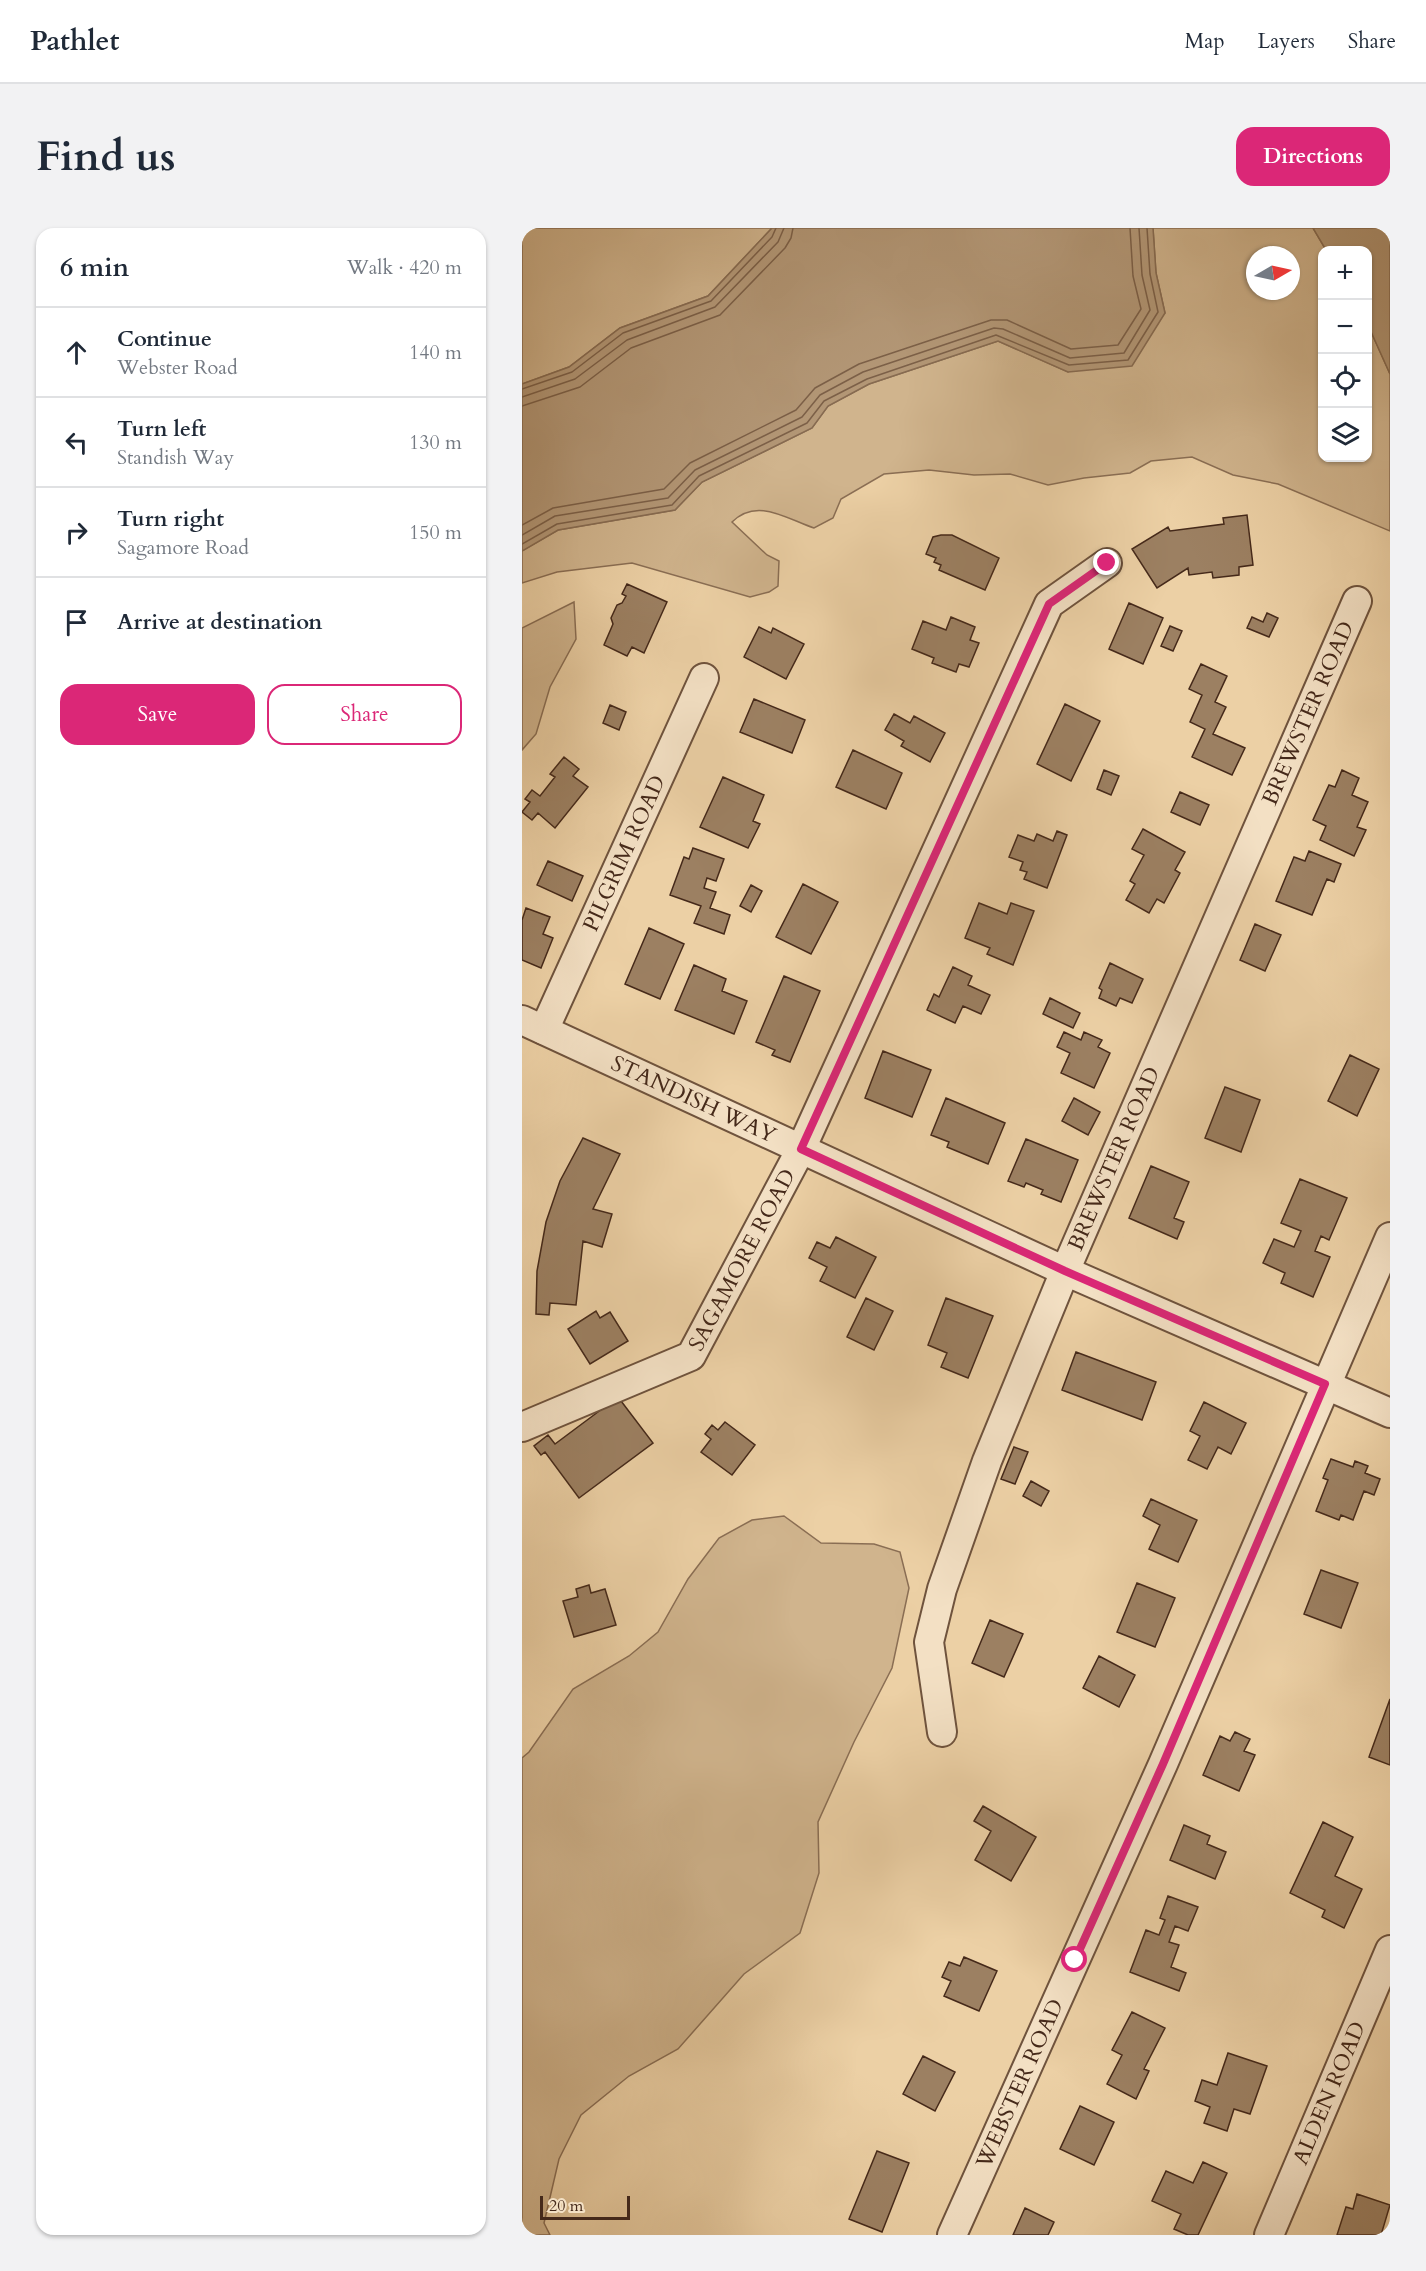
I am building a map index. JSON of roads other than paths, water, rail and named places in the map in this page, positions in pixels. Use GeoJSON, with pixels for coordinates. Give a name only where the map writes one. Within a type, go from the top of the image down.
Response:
{"type":"FeatureCollection","features":[{"type":"Feature","properties":{"kind":"street","name":"SAGAMORE ROAD"},"geometry":{"type":"LineString","coordinates":[[522,1427],[691,1356],[801,1149],[1049,604],[1107,563]]}},
{"type":"Feature","properties":{"kind":"street","name":"BREWSTER ROAD"},"geometry":{"type":"LineString","coordinates":[[942,1732],[929,1642],[942,1589],[987,1461],[1065,1271],[1357,601]]}},
{"type":"Feature","properties":{"kind":"street","name":"PILGRIM ROAD"},"geometry":{"type":"LineString","coordinates":[[533,1025],[704,678]]}},
{"type":"Feature","properties":{"kind":"street","name":"STANDISH WAY"},"geometry":{"type":"LineString","coordinates":[[533,1025],[1065,1271],[1390,1413]]}},
{"type":"Feature","properties":{"kind":"street","name":"WEBSTER ROAD"},"geometry":{"type":"LineString","coordinates":[[952,2235],[1163,1764],[1390,1237]]}},
{"type":"Feature","properties":{"kind":"street","name":"ALDEN ROAD"},"geometry":{"type":"LineString","coordinates":[[1269,2235],[1390,1950]]}},
{"type":"Feature","properties":{"kind":"water"},"geometry":{"type":"Polygon","coordinates":[[[772,228],[1153,228],[1156,273],[1165,313],[1132,366],[1068,372],[998,341],[869,384],[828,406],[812,428],[702,482],[675,510],[558,530],[522,551],[522,384],[569,367],[620,328],[708,296],[772,228]]]}},
{"type":"Feature","properties":{"kind":"water"},"geometry":{"type":"Polygon","coordinates":[[[1313,228],[1390,228],[1390,374],[1372,334],[1372,246],[1324,246],[1313,228]]]}}]}
